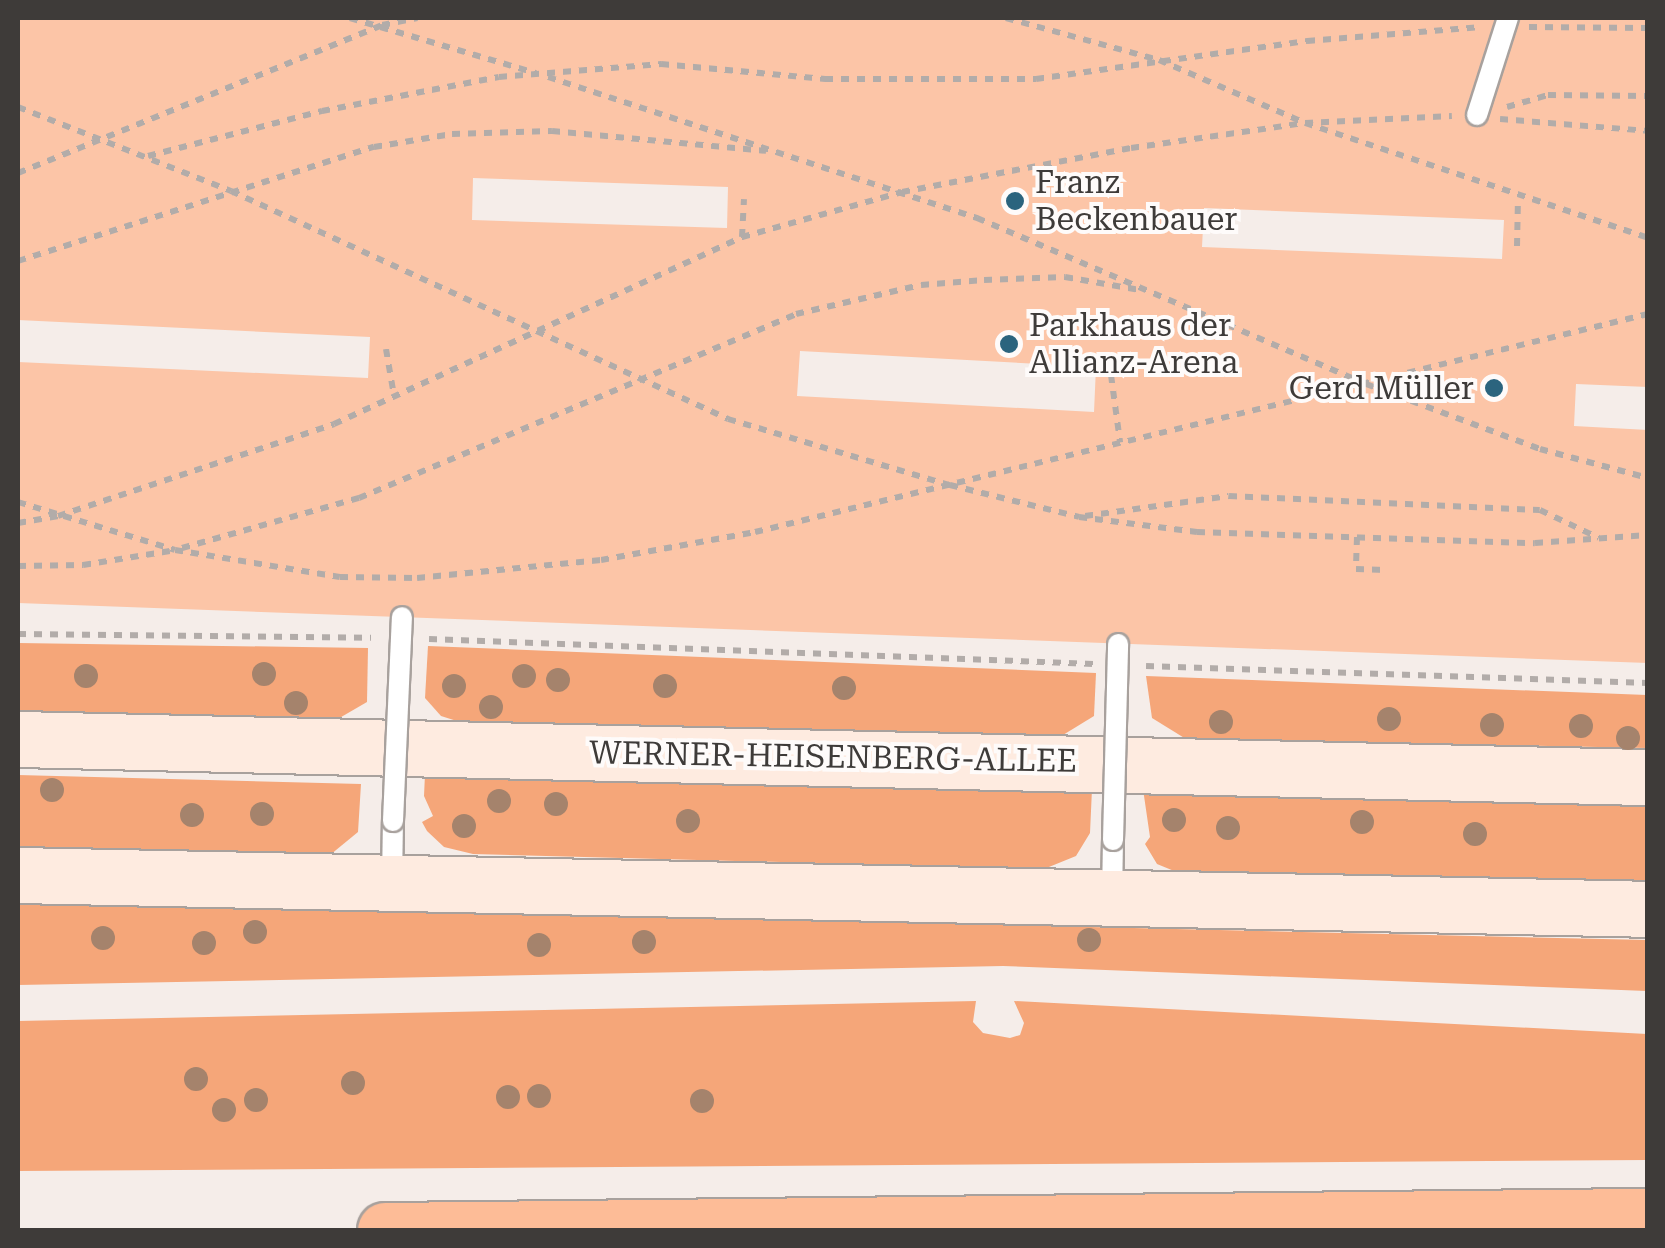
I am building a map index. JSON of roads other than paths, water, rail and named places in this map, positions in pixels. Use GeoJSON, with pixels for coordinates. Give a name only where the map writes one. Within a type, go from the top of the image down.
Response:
{"type":"FeatureCollection","features":[{"type":"Feature","properties":{"kind":"highway"},"geometry":{"type":"LineString","coordinates":[[385,1230],[1648,1216]]}},
{"type":"Feature","properties":{"kind":"street","name":"WERNER-HEISENBERG-ALLEE"},"geometry":{"type":"LineString","coordinates":[[18,738],[1648,777]]}},
{"type":"Feature","properties":{"kind":"street"},"geometry":{"type":"LineString","coordinates":[[18,875],[1648,909]]}},
{"type":"Feature","properties":{"kind":"lane"},"geometry":{"type":"LineString","coordinates":[[1477,115],[1506,22]]}},
{"type":"Feature","properties":{"kind":"lane"},"geometry":{"type":"LineString","coordinates":[[392,884],[402,617]]}},
{"type":"Feature","properties":{"kind":"lane"},"geometry":{"type":"LineString","coordinates":[[1112,899],[1118,644]]}},
{"type":"Feature","properties":{"kind":"place","name":"Franz Beckenbauer"},"geometry":{"type":"Point","coordinates":[1015,201]}},
{"type":"Feature","properties":{"kind":"place","name":"Parkhaus der Allianz-Arena"},"geometry":{"type":"Point","coordinates":[1009,344]}},
{"type":"Feature","properties":{"kind":"place","name":"Gerd Müller"},"geometry":{"type":"Point","coordinates":[1494,388]}}]}
